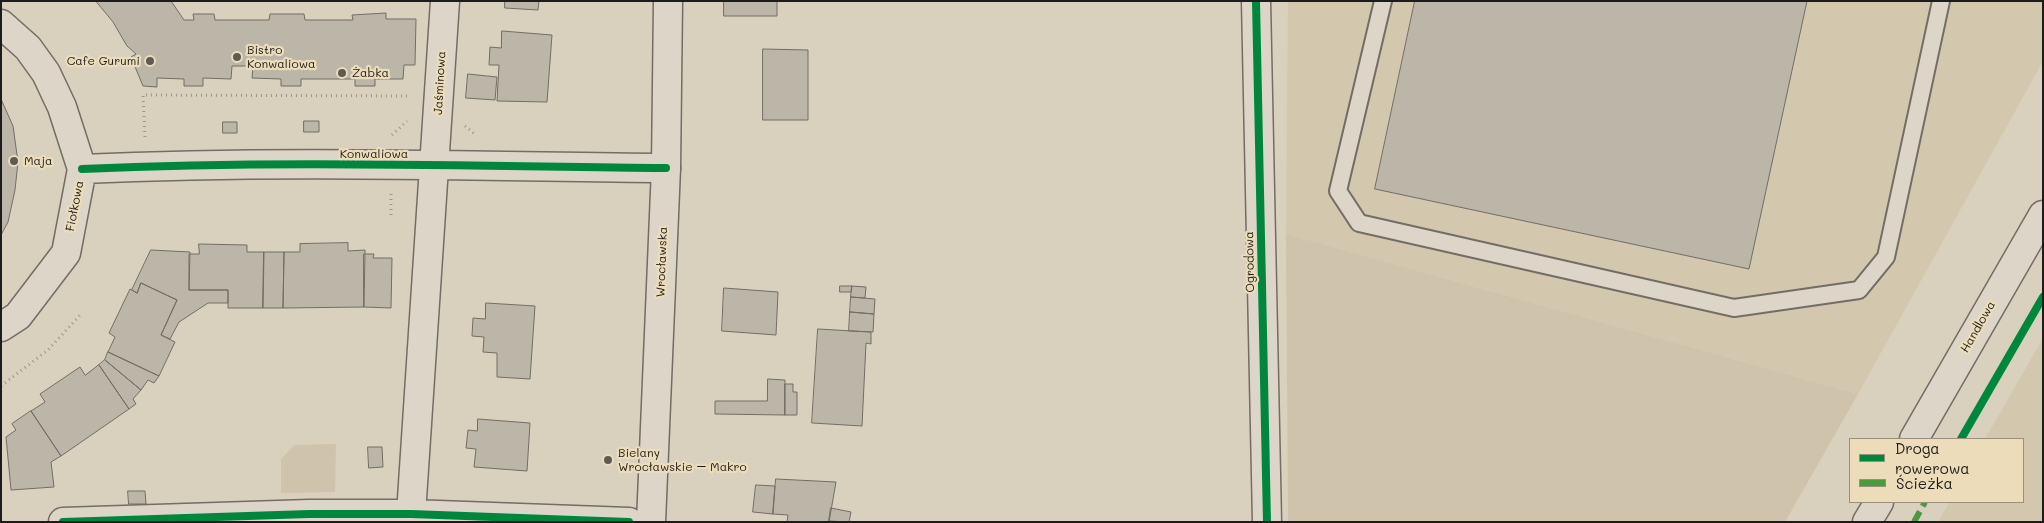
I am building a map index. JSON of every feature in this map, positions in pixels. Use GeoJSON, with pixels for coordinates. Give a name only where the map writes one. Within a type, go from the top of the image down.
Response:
{"type":"FeatureCollection","features":[{"type":"Feature","properties":{"kind":"street","name":"Jaśminowa"},"geometry":{"type":"LineString","coordinates":[[412,514],[445,1]]}},
{"type":"Feature","properties":{"kind":"street","name":"Wrocławska"},"geometry":{"type":"LineString","coordinates":[[651,522],[666,168],[668,1]]}},
{"type":"Feature","properties":{"kind":"street","name":"Ogrodowa"},"geometry":{"type":"LineString","coordinates":[[1256,1],[1267,522]]}},
{"type":"Feature","properties":{"kind":"street","name":"Fiołkowa"},"geometry":{"type":"LineString","coordinates":[[1,24],[28,48],[46,73],[62,107],[82,169],[66,253],[18,316],[1,327]]}},
{"type":"Feature","properties":{"kind":"street","name":"Konwaliowa"},"geometry":{"type":"LineString","coordinates":[[82,169],[146,166],[436,164],[666,168]]}},
{"type":"Feature","properties":{"kind":"street","name":"Handlowa"},"geometry":{"type":"LineString","coordinates":[[1915,438],[2043,215]]}},
{"type":"Feature","properties":{"kind":"street"},"geometry":{"type":"LineString","coordinates":[[1867,522],[1878,503]]}},
{"type":"Feature","properties":{"kind":"street"},"geometry":{"type":"LineString","coordinates":[[64,522],[309,514],[412,514],[629,522]]}},
{"type":"Feature","properties":{"kind":"lane"},"geometry":{"type":"LineString","coordinates":[[1383,1],[1338,191],[1359,222],[1734,308],[1859,290],[1886,257],[1941,1]]}},
{"type":"Feature","properties":{"kind":"path"},"geometry":{"type":"LineString","coordinates":[[145,140],[143,96],[414,96]]}},
{"type":"Feature","properties":{"kind":"path"},"geometry":{"type":"LineString","coordinates":[[1,386],[48,350],[82,313]]}},
{"type":"Feature","properties":{"kind":"shaded area"},"geometry":{"type":"Polygon","coordinates":[[[1288,1],[2043,1],[2043,61],[1858,394],[1286,234],[1288,1]]]}},
{"type":"Feature","properties":{"kind":"shaded area"},"geometry":{"type":"Polygon","coordinates":[[[1286,234],[1858,394],[1785,522],[1288,522],[1286,234]]]}},
{"type":"Feature","properties":{"kind":"shaded area"},"geometry":{"type":"Polygon","coordinates":[[[2043,338],[2043,522],[1938,522],[1949,503],[2024,503],[2024,438],[1986,438],[2043,338]]]}},
{"type":"Feature","properties":{"kind":"shaded area"},"geometry":{"type":"Polygon","coordinates":[[[336,444],[335,492],[281,493],[281,459],[294,445],[336,444]]]}},
{"type":"Feature","properties":{"kind":"building"},"geometry":{"type":"Polygon","coordinates":[[[96,1],[171,1],[184,20],[194,20],[193,14],[214,14],[215,20],[269,20],[270,14],[304,14],[305,20],[353,20],[352,15],[386,13],[386,19],[416,19],[415,65],[404,65],[403,79],[375,79],[375,86],[355,86],[355,79],[301,79],[301,86],[281,86],[281,79],[252,78],[253,66],[232,66],[231,79],[203,78],[203,86],[184,86],[184,79],[157,78],[157,87],[143,86],[131,57],[136,54],[127,46],[113,22],[96,1]]]}},
{"type":"Feature","properties":{"kind":"building"},"geometry":{"type":"Polygon","coordinates":[[[505,1],[539,1],[538,10],[505,8],[505,1]]]}},
{"type":"Feature","properties":{"kind":"building"},"geometry":{"type":"Polygon","coordinates":[[[724,1],[777,1],[777,16],[724,16],[724,1]]]}},
{"type":"Feature","properties":{"kind":"building"},"geometry":{"type":"Polygon","coordinates":[[[1415,1],[1807,1],[1749,269],[1375,189],[1415,1]]]}},
{"type":"Feature","properties":{"kind":"building"},"geometry":{"type":"Polygon","coordinates":[[[502,31],[552,35],[547,102],[497,101],[499,65],[489,65],[490,47],[501,48],[502,31]]]}},
{"type":"Feature","properties":{"kind":"building"},"geometry":{"type":"Polygon","coordinates":[[[763,49],[808,50],[808,120],[763,120],[763,49]]]}},
{"type":"Feature","properties":{"kind":"building"},"geometry":{"type":"Polygon","coordinates":[[[468,74],[497,77],[495,100],[466,98],[468,74]]]}},
{"type":"Feature","properties":{"kind":"building"},"geometry":{"type":"Polygon","coordinates":[[[1,99],[13,126],[18,162],[15,190],[8,222],[1,235],[1,99]]]}},
{"type":"Feature","properties":{"kind":"building"},"geometry":{"type":"Polygon","coordinates":[[[304,121],[319,121],[319,132],[304,132],[304,121]]]}},
{"type":"Feature","properties":{"kind":"building"},"geometry":{"type":"Polygon","coordinates":[[[223,122],[237,122],[237,133],[223,133],[223,122]]]}},
{"type":"Feature","properties":{"kind":"building"},"geometry":{"type":"Polygon","coordinates":[[[348,243],[348,251],[365,250],[364,307],[283,308],[284,252],[300,252],[300,244],[348,243]]]}},
{"type":"Feature","properties":{"kind":"building"},"geometry":{"type":"Polygon","coordinates":[[[199,244],[247,245],[247,252],[264,252],[263,308],[228,308],[228,290],[189,290],[189,254],[199,254],[199,244]]]}},
{"type":"Feature","properties":{"kind":"building"},"geometry":{"type":"Polygon","coordinates":[[[151,250],[190,252],[189,290],[228,290],[228,303],[208,303],[179,322],[170,339],[161,335],[177,300],[141,283],[137,293],[132,290],[151,250]]]}},
{"type":"Feature","properties":{"kind":"building"},"geometry":{"type":"Polygon","coordinates":[[[264,252],[284,252],[283,308],[263,308],[264,252]]]}},
{"type":"Feature","properties":{"kind":"building"},"geometry":{"type":"Polygon","coordinates":[[[364,254],[374,254],[373,258],[392,258],[391,308],[364,307],[364,254]]]}},
{"type":"Feature","properties":{"kind":"building"},"geometry":{"type":"Polygon","coordinates":[[[141,283],[177,300],[161,335],[175,342],[159,376],[108,352],[115,337],[109,333],[130,289],[137,293],[141,283]]]}},
{"type":"Feature","properties":{"kind":"building"},"geometry":{"type":"Polygon","coordinates":[[[840,286],[852,286],[851,292],[840,292],[840,286]]]}},
{"type":"Feature","properties":{"kind":"building"},"geometry":{"type":"Polygon","coordinates":[[[852,286],[866,287],[865,298],[851,297],[852,286]]]}},
{"type":"Feature","properties":{"kind":"building"},"geometry":{"type":"Polygon","coordinates":[[[724,288],[778,292],[776,335],[722,331],[724,288]]]}},
{"type":"Feature","properties":{"kind":"building"},"geometry":{"type":"Polygon","coordinates":[[[851,297],[875,299],[874,314],[850,312],[851,297]]]}},
{"type":"Feature","properties":{"kind":"building"},"geometry":{"type":"Polygon","coordinates":[[[486,303],[535,306],[530,379],[497,377],[497,353],[483,352],[484,337],[472,336],[473,318],[485,319],[486,303]]]}},
{"type":"Feature","properties":{"kind":"building"},"geometry":{"type":"Polygon","coordinates":[[[850,312],[874,314],[873,332],[849,331],[850,312]]]}},
{"type":"Feature","properties":{"kind":"building"},"geometry":{"type":"Polygon","coordinates":[[[818,329],[871,332],[871,344],[866,343],[862,426],[812,423],[818,329]]]}},
{"type":"Feature","properties":{"kind":"building"},"geometry":{"type":"Polygon","coordinates":[[[108,352],[159,376],[154,383],[148,380],[141,390],[105,360],[108,352]]]}},
{"type":"Feature","properties":{"kind":"building"},"geometry":{"type":"Polygon","coordinates":[[[105,360],[141,390],[133,399],[136,404],[129,409],[99,365],[105,360]]]}},
{"type":"Feature","properties":{"kind":"building"},"geometry":{"type":"Polygon","coordinates":[[[99,365],[129,409],[61,456],[31,411],[45,402],[40,394],[80,367],[85,375],[99,365]]]}},
{"type":"Feature","properties":{"kind":"building"},"geometry":{"type":"Polygon","coordinates":[[[768,379],[785,380],[785,415],[715,414],[715,401],[767,401],[768,379]]]}},
{"type":"Feature","properties":{"kind":"building"},"geometry":{"type":"Polygon","coordinates":[[[785,384],[793,384],[793,392],[797,392],[797,415],[785,415],[785,384]]]}},
{"type":"Feature","properties":{"kind":"building"},"geometry":{"type":"Polygon","coordinates":[[[31,411],[61,456],[51,462],[54,487],[11,490],[6,437],[16,430],[12,424],[31,411]]]}},
{"type":"Feature","properties":{"kind":"building"},"geometry":{"type":"Polygon","coordinates":[[[478,419],[530,423],[527,471],[474,467],[476,449],[466,448],[468,430],[477,431],[478,419]]]}},
{"type":"Feature","properties":{"kind":"building"},"geometry":{"type":"Polygon","coordinates":[[[368,447],[382,447],[383,467],[369,468],[368,447]]]}},
{"type":"Feature","properties":{"kind":"building"},"geometry":{"type":"Polygon","coordinates":[[[776,479],[836,482],[829,522],[787,522],[788,515],[773,514],[776,479]]]}},
{"type":"Feature","properties":{"kind":"building"},"geometry":{"type":"Polygon","coordinates":[[[756,485],[775,486],[773,514],[753,512],[756,485]]]}},
{"type":"Feature","properties":{"kind":"building"},"geometry":{"type":"Polygon","coordinates":[[[128,491],[145,491],[146,504],[129,504],[128,491]]]}},
{"type":"Feature","properties":{"kind":"building"},"geometry":{"type":"Polygon","coordinates":[[[831,508],[851,512],[849,522],[829,521],[831,508]]]}},
{"type":"Feature","properties":{"kind":"marked path"},"geometry":{"type":"LineString","coordinates":[[1914,522],[1924,503]]}},
{"type":"Feature","properties":{"kind":"cycle path"},"geometry":{"type":"LineString","coordinates":[[1256,1],[1267,522]]}},
{"type":"Feature","properties":{"kind":"cycle path"},"geometry":{"type":"LineString","coordinates":[[82,169],[301,164],[666,168]]}},
{"type":"Feature","properties":{"kind":"cycle path"},"geometry":{"type":"LineString","coordinates":[[1962,438],[2043,297]]}},
{"type":"Feature","properties":{"kind":"cycle path"},"geometry":{"type":"LineString","coordinates":[[63,522],[309,514],[411,514],[629,522]]}},
{"type":"Feature","properties":{"kind":"place","name":"Bistro Konwaliowa"},"geometry":{"type":"Point","coordinates":[237,57]}},
{"type":"Feature","properties":{"kind":"place","name":"Cafe Gurumi"},"geometry":{"type":"Point","coordinates":[150,61]}},
{"type":"Feature","properties":{"kind":"place","name":"Żabka"},"geometry":{"type":"Point","coordinates":[342,73]}},
{"type":"Feature","properties":{"kind":"place","name":"Maja"},"geometry":{"type":"Point","coordinates":[14,161]}},
{"type":"Feature","properties":{"kind":"place","name":"Bielany Wrocławskie – Makro"},"geometry":{"type":"Point","coordinates":[608,460]}}]}
